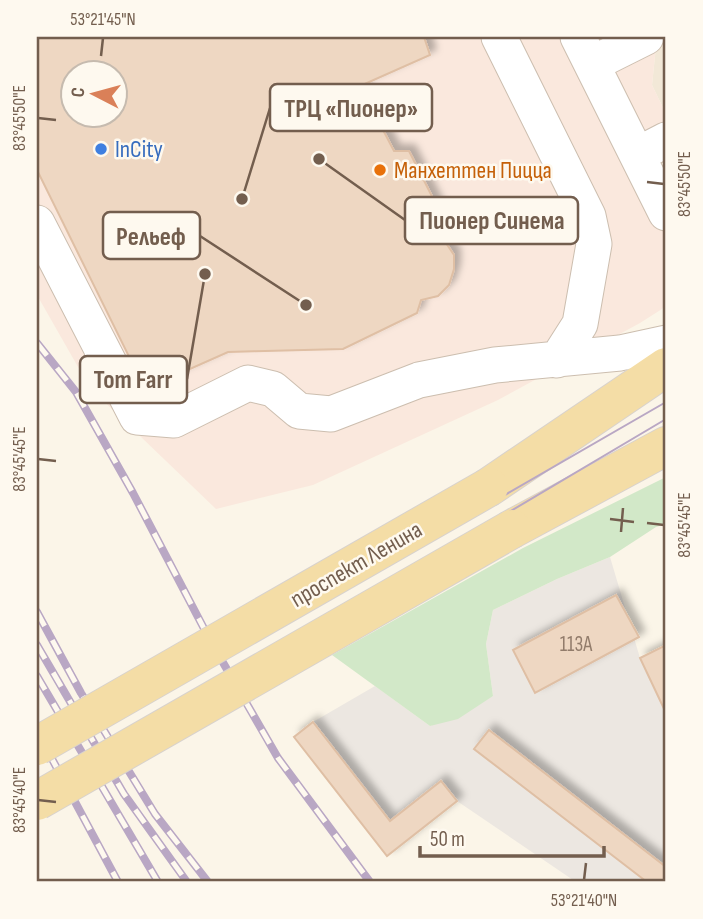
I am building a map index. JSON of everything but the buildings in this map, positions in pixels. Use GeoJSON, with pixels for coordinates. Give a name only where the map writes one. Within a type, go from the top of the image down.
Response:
{"type":"FeatureCollection","features":[{"type":"Feature","properties":{"kind":"main road","name":"проспект Ленина"},"geometry":{"type":"LineString","coordinates":[[37,746],[489,487],[666,367]]}},
{"type":"Feature","properties":{"kind":"main road","name":"проспект Ленина"},"geometry":{"type":"LineString","coordinates":[[37,801],[512,529],[666,446]]}},
{"type":"Feature","properties":{"kind":"street"},"geometry":{"type":"LineString","coordinates":[[646,37],[586,50],[652,147],[666,213]]}},
{"type":"Feature","properties":{"kind":"street"},"geometry":{"type":"LineString","coordinates":[[504,38],[588,216],[594,244],[579,324],[557,360]]}},
{"type":"Feature","properties":{"kind":"street"},"geometry":{"type":"LineString","coordinates":[[37,223],[138,417],[174,420],[248,383],[273,389],[299,411],[331,414],[419,380],[495,365],[620,354],[666,343]]}},
{"type":"Feature","properties":{"kind":"shaded area"},"geometry":{"type":"Polygon","coordinates":[[[37,37],[566,37],[666,225],[666,303],[662,309],[498,400],[313,485],[216,509],[90,388],[37,295],[37,37]]]}},
{"type":"Feature","properties":{"kind":"shaded area"},"geometry":{"type":"Polygon","coordinates":[[[597,37],[657,37],[652,85],[666,114],[666,131],[648,141],[597,37]]]}},
{"type":"Feature","properties":{"kind":"shaded area"},"geometry":{"type":"Polygon","coordinates":[[[657,37],[666,37],[666,114],[652,85],[657,37]]]}},
{"type":"Feature","properties":{"kind":"shaded area"},"geometry":{"type":"Polygon","coordinates":[[[610,557],[640,658],[653,685],[666,679],[666,882],[576,882],[457,801],[387,856],[294,737],[313,722],[375,686],[430,726],[493,696],[486,644],[493,610],[610,557]]]}},
{"type":"Feature","properties":{"kind":"green space"},"geometry":{"type":"Polygon","coordinates":[[[666,477],[666,524],[656,527],[610,557],[493,610],[486,644],[493,696],[458,719],[430,726],[332,655],[523,548],[666,477]]]}},
{"type":"Feature","properties":{"kind":"tram line"},"geometry":{"type":"LineString","coordinates":[[37,765],[666,402]]}},
{"type":"Feature","properties":{"kind":"tram line"},"geometry":{"type":"LineString","coordinates":[[37,782],[504,515],[666,419]]}},
{"type":"Feature","properties":{"kind":"railway"},"geometry":{"type":"LineString","coordinates":[[37,343],[76,392],[133,493],[210,640],[278,758],[370,882]]}},
{"type":"Feature","properties":{"kind":"railway"},"geometry":{"type":"LineString","coordinates":[[37,612],[81,693],[155,814],[208,882]]}},
{"type":"Feature","properties":{"kind":"railway"},"geometry":{"type":"LineString","coordinates":[[37,645],[124,794],[187,882]]}},
{"type":"Feature","properties":{"kind":"railway"},"geometry":{"type":"LineString","coordinates":[[37,676],[158,882]]}},
{"type":"Feature","properties":{"kind":"railway"},"geometry":{"type":"LineString","coordinates":[[37,731],[118,882]]}},
{"type":"Feature","properties":{"kind":"place","name":"InCity"},"geometry":{"type":"Point","coordinates":[101,149]}},
{"type":"Feature","properties":{"kind":"place","name":"Пионер Синема"},"geometry":{"type":"Point","coordinates":[319,159]}},
{"type":"Feature","properties":{"kind":"place","name":"Манхеттен Пицца"},"geometry":{"type":"Point","coordinates":[380,170]}},
{"type":"Feature","properties":{"kind":"place","name":"ТРЦ «Пионер»"},"geometry":{"type":"Point","coordinates":[242,199]}},
{"type":"Feature","properties":{"kind":"place","name":"Tom Farr"},"geometry":{"type":"Point","coordinates":[205,274]}},
{"type":"Feature","properties":{"kind":"place","name":"Рельеф"},"geometry":{"type":"Point","coordinates":[306,305]}}]}
